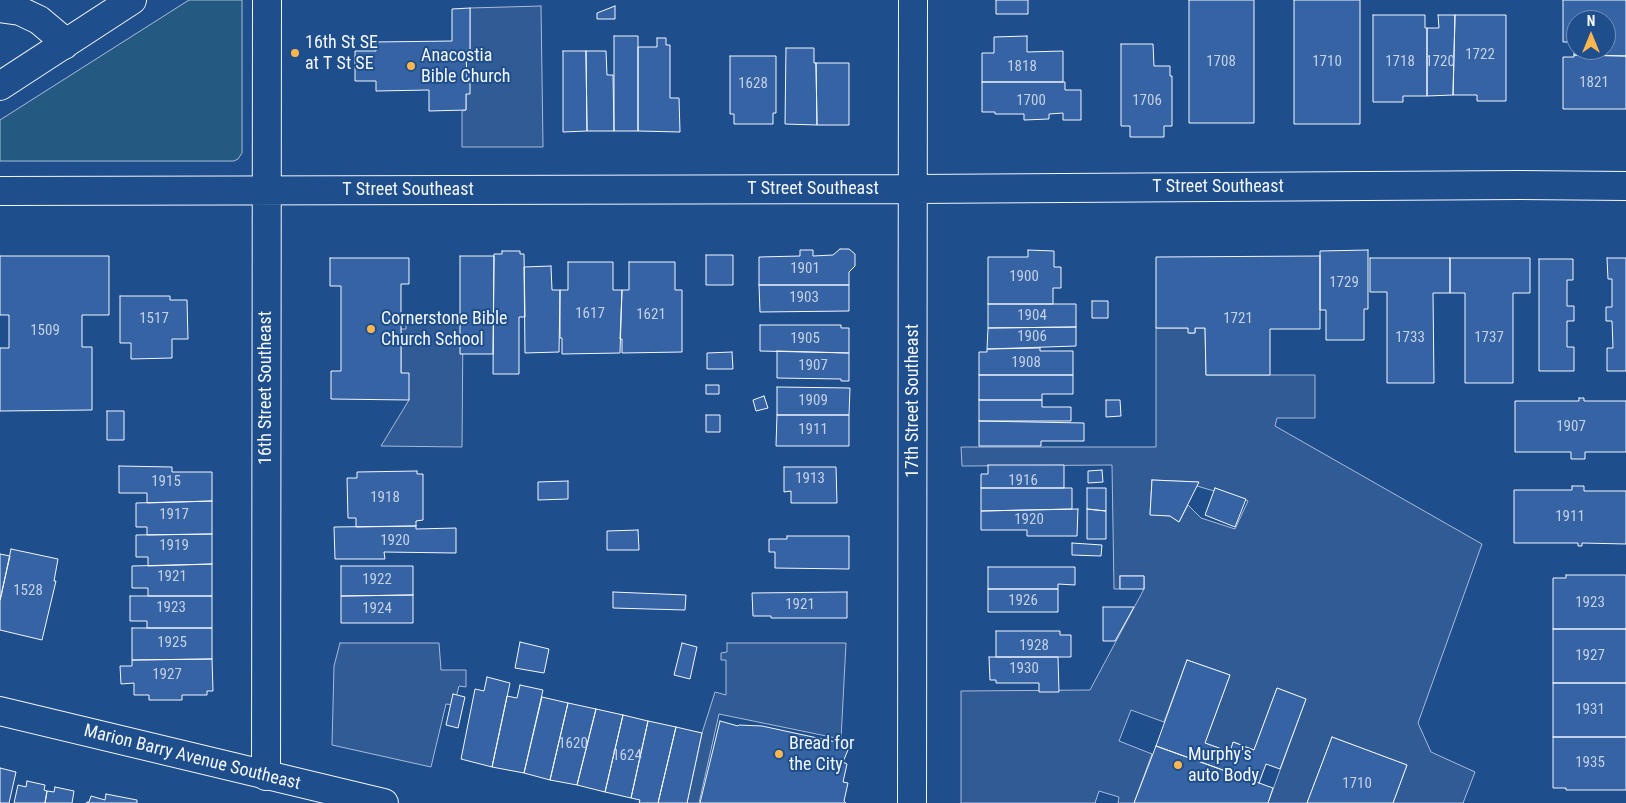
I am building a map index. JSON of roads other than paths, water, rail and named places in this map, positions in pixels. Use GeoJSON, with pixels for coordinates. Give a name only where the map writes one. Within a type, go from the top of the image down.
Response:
{"type":"FeatureCollection","features":[{"type":"Feature","properties":{"kind":"street"},"geometry":{"type":"LineString","coordinates":[[0,86],[132,0]]}},
{"type":"Feature","properties":{"kind":"street","name":"16th Street Southeast"},"geometry":{"type":"LineString","coordinates":[[266,776],[267,0]]}},
{"type":"Feature","properties":{"kind":"street","name":"17th Street Southeast"},"geometry":{"type":"LineString","coordinates":[[912,803],[913,0]]}},
{"type":"Feature","properties":{"kind":"street"},"geometry":{"type":"LineString","coordinates":[[0,8],[20,12],[39,20],[58,36],[64,45]]}},
{"type":"Feature","properties":{"kind":"street","name":"T Street Southeast"},"geometry":{"type":"LineString","coordinates":[[0,191],[913,189],[1519,184],[1626,186]]}},
{"type":"Feature","properties":{"kind":"street","name":"Marion Barry Avenue Southeast"},"geometry":{"type":"LineString","coordinates":[[0,711],[384,803]]}},
{"type":"Feature","properties":{"kind":"place","name":"16th St SE at T St SE"},"geometry":{"type":"Point","coordinates":[295,53]}},
{"type":"Feature","properties":{"kind":"place","name":"Anacostia Bible Church"},"geometry":{"type":"Point","coordinates":[411,66]}},
{"type":"Feature","properties":{"kind":"place","name":"Cornerstone Bible Church School"},"geometry":{"type":"Point","coordinates":[371,329]}},
{"type":"Feature","properties":{"kind":"place","name":"Bread for the City"},"geometry":{"type":"Point","coordinates":[779,754]}},
{"type":"Feature","properties":{"kind":"place","name":"Murphy's auto Body"},"geometry":{"type":"Point","coordinates":[1178,765]}}]}
